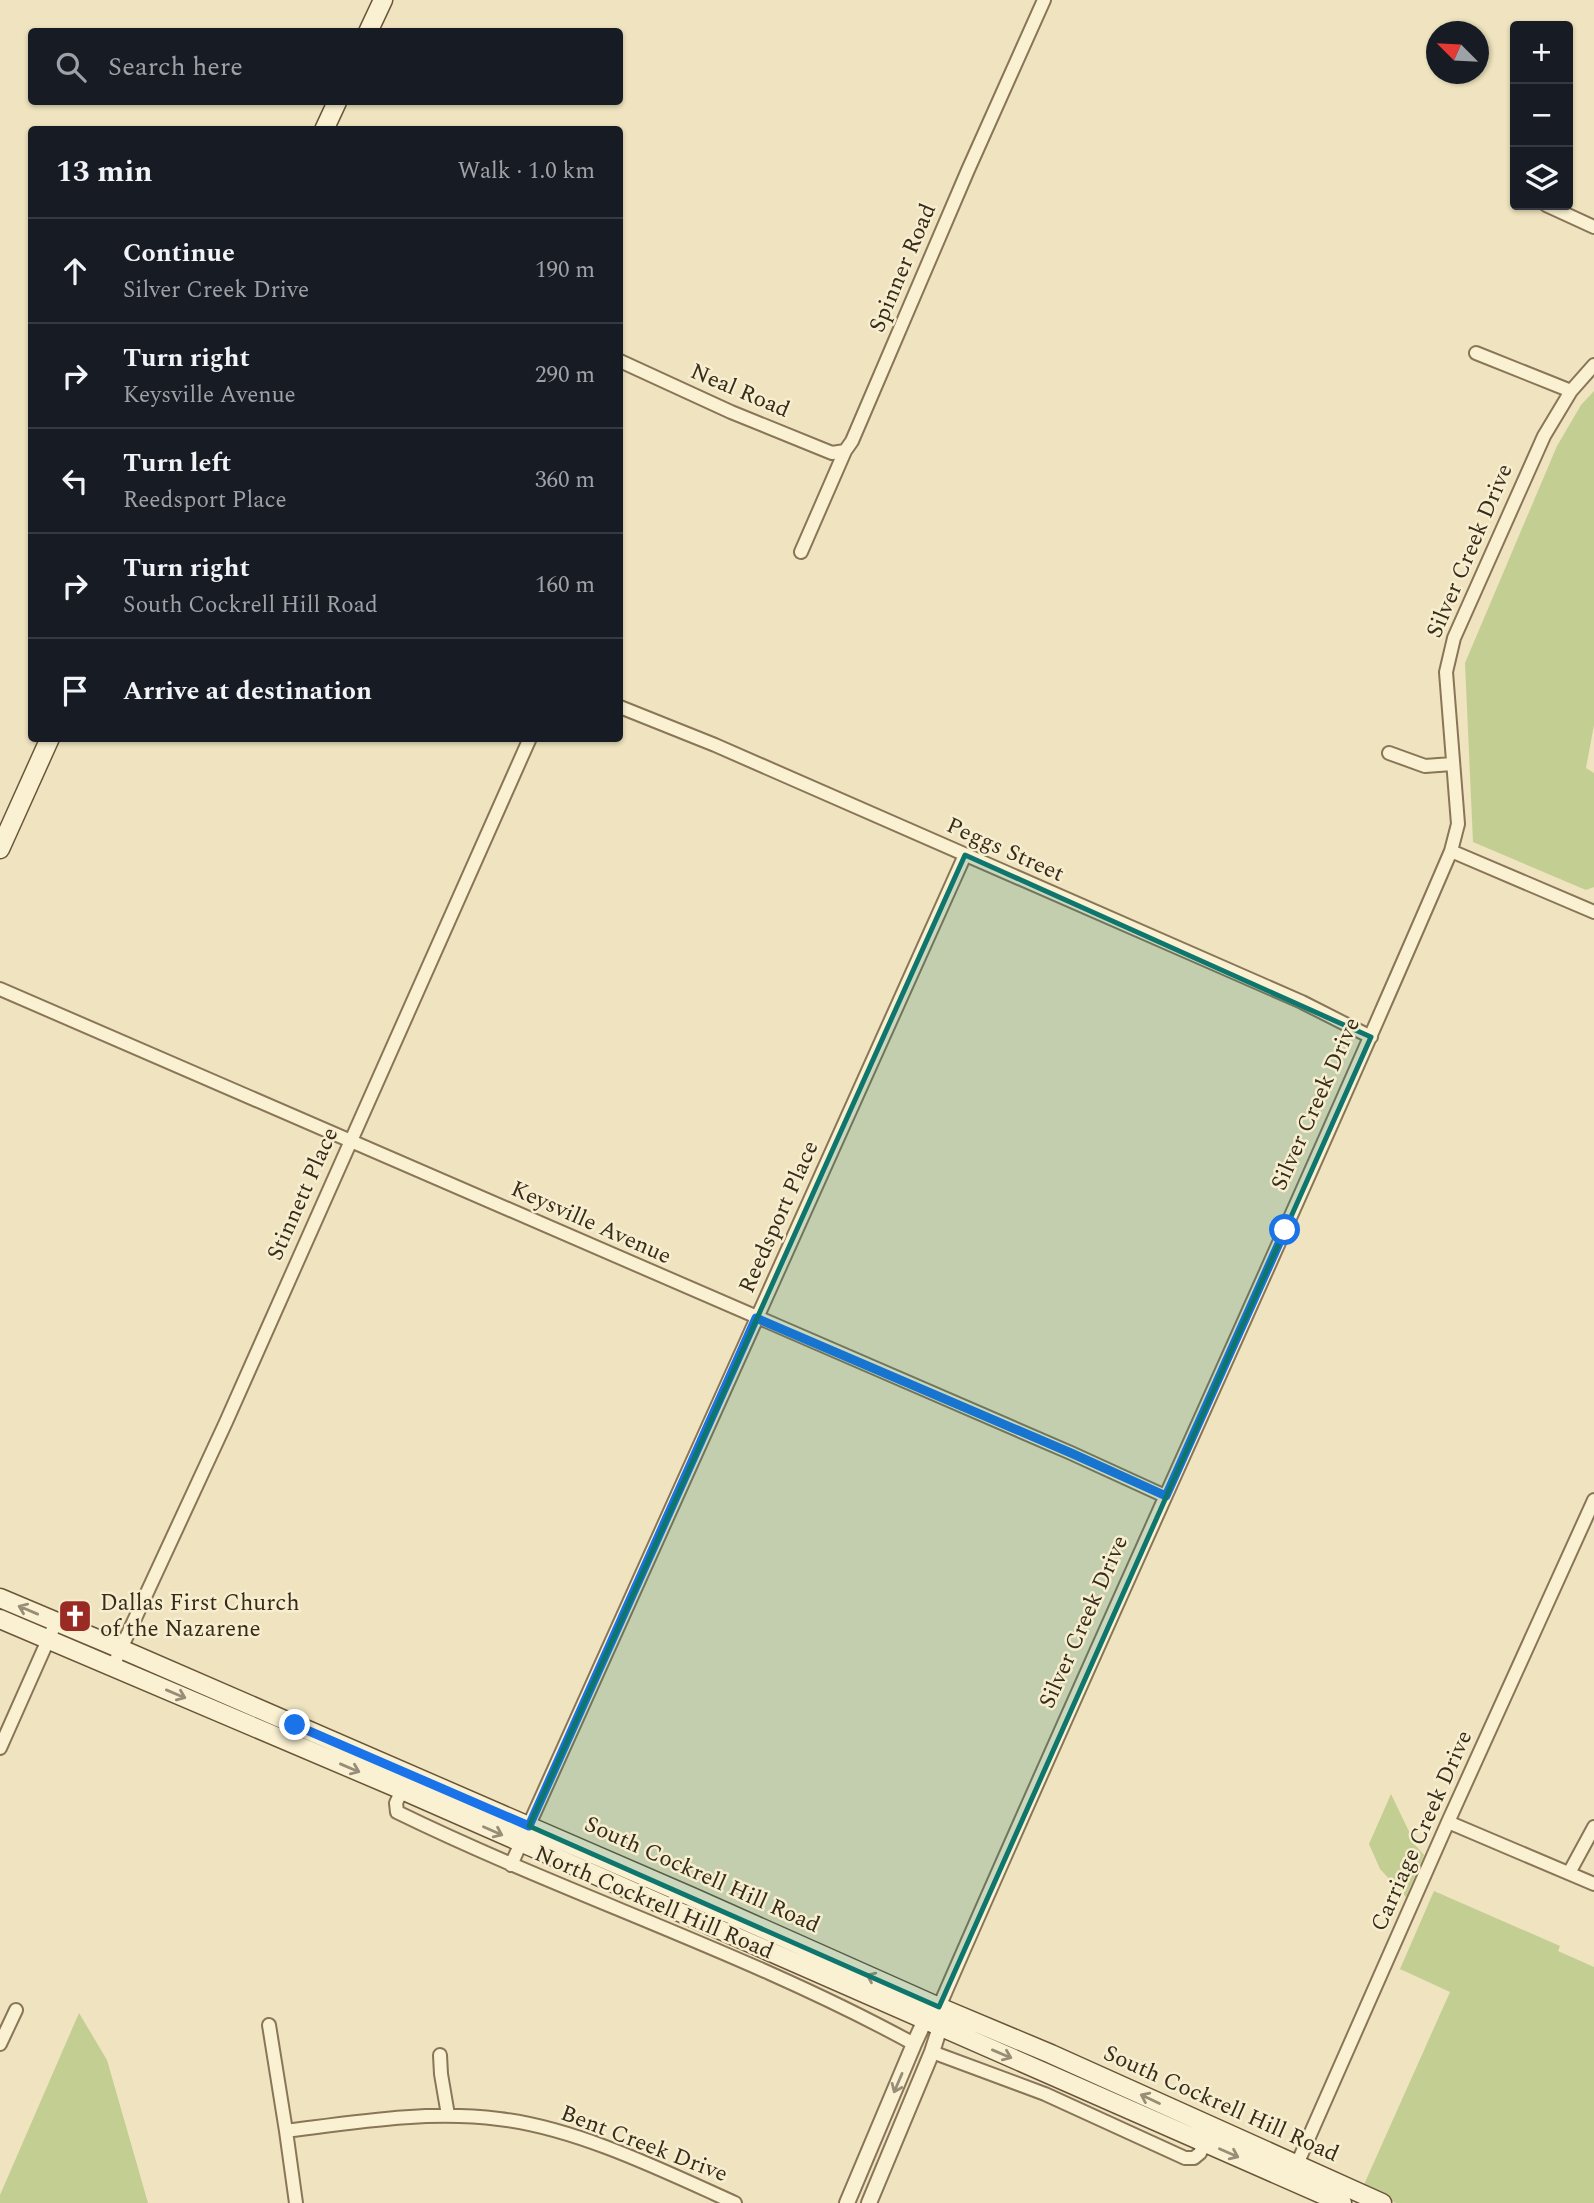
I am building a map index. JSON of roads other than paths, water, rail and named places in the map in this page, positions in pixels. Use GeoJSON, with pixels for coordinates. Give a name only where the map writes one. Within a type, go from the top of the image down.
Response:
{"type":"FeatureCollection","features":[{"type":"Feature","properties":{"kind":"main road"},"geometry":{"type":"LineString","coordinates":[[371,28],[383,0]]}},
{"type":"Feature","properties":{"kind":"main road"},"geometry":{"type":"LineString","coordinates":[[326,126],[336,105]]}},
{"type":"Feature","properties":{"kind":"main road"},"geometry":{"type":"LineString","coordinates":[[0,849],[48,742]]}},
{"type":"Feature","properties":{"kind":"main road","name":"South Cockrell Hill Road"},"geometry":{"type":"LineString","coordinates":[[0,1598],[113,1667],[402,1790],[932,2024],[1208,2135],[1293,2173],[1360,2199],[1382,2203]]}},
{"type":"Feature","properties":{"kind":"main road","name":"South Cockrell Hill Road"},"geometry":{"type":"LineString","coordinates":[[0,1619],[121,1648],[1051,2054],[1208,2135]]}},
{"type":"Feature","properties":{"kind":"main road","name":"South Cockrell Hill Road"},"geometry":{"type":"LineString","coordinates":[[1293,2173],[1342,2203]]}},
{"type":"Feature","properties":{"kind":"street","name":"Spinner Road"},"geometry":{"type":"LineString","coordinates":[[801,552],[1044,0]]}},
{"type":"Feature","properties":{"kind":"street"},"geometry":{"type":"LineString","coordinates":[[1557,210],[1594,227]]}},
{"type":"Feature","properties":{"kind":"street"},"geometry":{"type":"LineString","coordinates":[[1476,353],[1571,391]]}},
{"type":"Feature","properties":{"kind":"street","name":"Neal Road"},"geometry":{"type":"LineString","coordinates":[[623,363],[730,412],[832,453],[845,450]]}},
{"type":"Feature","properties":{"kind":"street","name":"Silver Creek Drive"},"geometry":{"type":"LineString","coordinates":[[848,2203],[915,2044],[932,2024],[1371,1037],[1451,851],[1458,824],[1446,672],[1454,638],[1544,436],[1571,391],[1594,365]]}},
{"type":"Feature","properties":{"kind":"street","name":"Peggs Street"},"geometry":{"type":"LineString","coordinates":[[623,708],[715,745],[1302,1002],[1371,1037]]}},
{"type":"Feature","properties":{"kind":"street","name":"Stinnett Place"},"geometry":{"type":"LineString","coordinates":[[113,1667],[226,1422],[528,742]]}},
{"type":"Feature","properties":{"kind":"street"},"geometry":{"type":"LineString","coordinates":[[1389,754],[1425,766],[1452,764]]}},
{"type":"Feature","properties":{"kind":"street"},"geometry":{"type":"LineString","coordinates":[[1451,851],[1594,911]]}},
{"type":"Feature","properties":{"kind":"street","name":"Reedsport Place"},"geometry":{"type":"LineString","coordinates":[[511,1865],[965,855]]}},
{"type":"Feature","properties":{"kind":"street","name":"Keysville Avenue"},"geometry":{"type":"LineString","coordinates":[[0,989],[1166,1496]]}},
{"type":"Feature","properties":{"kind":"street","name":"Carriage Creek Drive"},"geometry":{"type":"LineString","coordinates":[[1293,2173],[1594,1500]]}},
{"type":"Feature","properties":{"kind":"street"},"geometry":{"type":"LineString","coordinates":[[0,1748],[52,1630]]}},
{"type":"Feature","properties":{"kind":"street","name":"North Cockrell Hill Road"},"geometry":{"type":"LineString","coordinates":[[402,1790],[396,1803],[397,1812],[511,1865],[686,1937],[874,2022],[915,2044]]}},
{"type":"Feature","properties":{"kind":"street"},"geometry":{"type":"LineString","coordinates":[[1448,1822],[1594,1884]]}},
{"type":"Feature","properties":{"kind":"street"},"geometry":{"type":"LineString","coordinates":[[1569,1873],[1594,1827]]}},
{"type":"Feature","properties":{"kind":"street"},"geometry":{"type":"LineString","coordinates":[[686,1937],[693,1919]]}},
{"type":"Feature","properties":{"kind":"street"},"geometry":{"type":"LineString","coordinates":[[0,2044],[16,2010]]}},
{"type":"Feature","properties":{"kind":"street"},"geometry":{"type":"LineString","coordinates":[[869,2203],[932,2053],[932,2024]]}},
{"type":"Feature","properties":{"kind":"street"},"geometry":{"type":"LineString","coordinates":[[269,2025],[296,2203]]}},
{"type":"Feature","properties":{"kind":"street"},"geometry":{"type":"LineString","coordinates":[[932,2053],[1045,2094],[1185,2158],[1194,2158],[1200,2153],[1208,2135]]}},
{"type":"Feature","properties":{"kind":"street"},"geometry":{"type":"LineString","coordinates":[[440,2055],[448,2115]]}},
{"type":"Feature","properties":{"kind":"street","name":"Bent Creek Drive"},"geometry":{"type":"LineString","coordinates":[[286,2131],[448,2115],[500,2119],[573,2136],[735,2203]]}},
{"type":"Feature","properties":{"kind":"place","name":"Dallas First Church of the Nazarene"},"geometry":{"type":"Point","coordinates":[75,1616]}}]}
